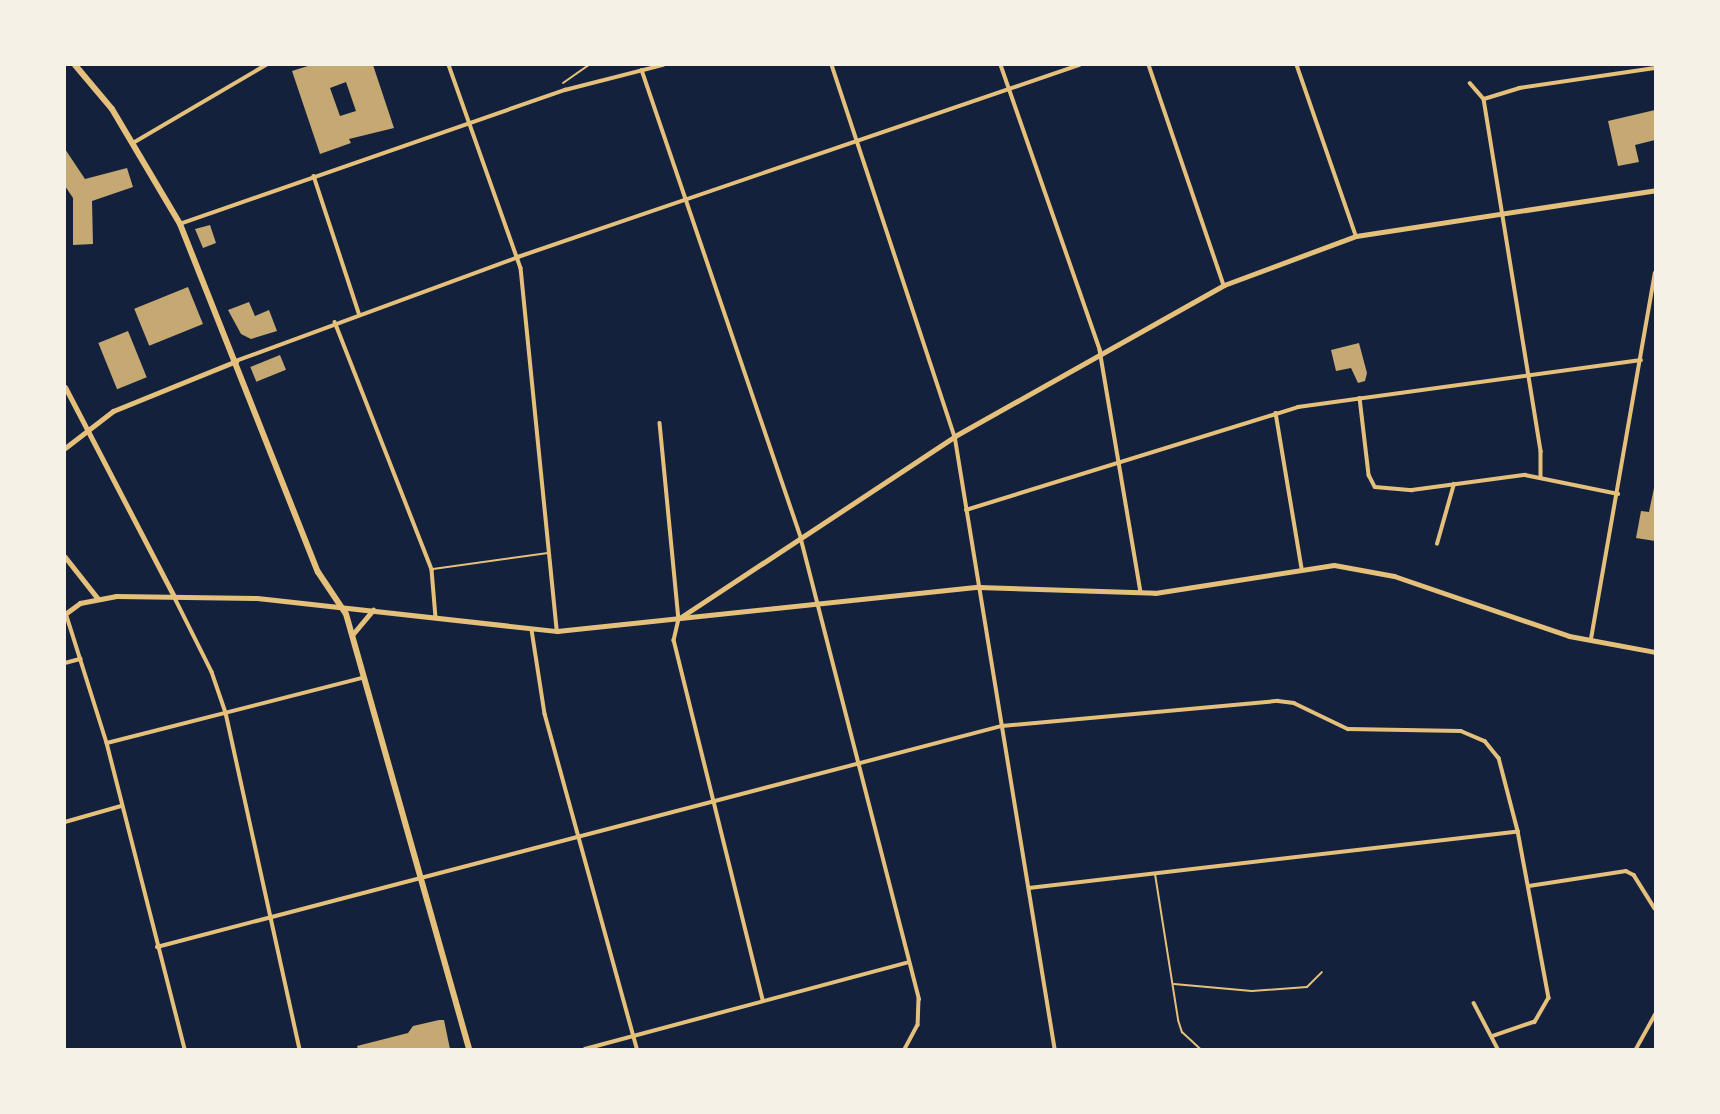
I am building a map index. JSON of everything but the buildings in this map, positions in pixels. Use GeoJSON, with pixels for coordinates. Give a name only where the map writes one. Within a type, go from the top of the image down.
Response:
{"type":"FeatureCollection","features":[{"type":"Feature","properties":{"kind":"main road"},"geometry":{"type":"LineString","coordinates":[[75,65],[97,89],[134,143],[180,224],[318,572],[352,635],[469,1049]]}},
{"type":"Feature","properties":{"kind":"street"},"geometry":{"type":"LineString","coordinates":[[134,143],[266,65]]}},
{"type":"Feature","properties":{"kind":"street"},"geometry":{"type":"LineString","coordinates":[[449,65],[518,257],[557,631]]}},
{"type":"Feature","properties":{"kind":"street"},"geometry":{"type":"LineString","coordinates":[[180,224],[565,90],[663,65]]}},
{"type":"Feature","properties":{"kind":"street"},"geometry":{"type":"LineString","coordinates":[[832,65],[955,436],[1055,1049]]}},
{"type":"Feature","properties":{"kind":"street"},"geometry":{"type":"LineString","coordinates":[[1001,65],[1100,350],[1141,594]]}},
{"type":"Feature","properties":{"kind":"street"},"geometry":{"type":"LineString","coordinates":[[65,448],[86,428],[129,404],[335,322],[1079,65]]}},
{"type":"Feature","properties":{"kind":"street"},"geometry":{"type":"LineString","coordinates":[[1149,65],[1224,285]]}},
{"type":"Feature","properties":{"kind":"street"},"geometry":{"type":"LineString","coordinates":[[1297,65],[1356,236]]}},
{"type":"Feature","properties":{"kind":"street"},"geometry":{"type":"LineString","coordinates":[[1484,99],[1518,88],[1655,68]]}},
{"type":"Feature","properties":{"kind":"street"},"geometry":{"type":"LineString","coordinates":[[642,70],[801,538],[819,605],[919,1011],[918,1025],[905,1049]]}},
{"type":"Feature","properties":{"kind":"street"},"geometry":{"type":"LineString","coordinates":[[1470,83],[1484,99],[1529,375],[1541,478]]}},
{"type":"Feature","properties":{"kind":"street"},"geometry":{"type":"LineString","coordinates":[[314,176],[359,313]]}},
{"type":"Feature","properties":{"kind":"street"},"geometry":{"type":"LineString","coordinates":[[678,619],[955,436],[1100,350],[1224,285],[1356,236],[1655,190]]}},
{"type":"Feature","properties":{"kind":"street"},"geometry":{"type":"LineString","coordinates":[[1590,641],[1655,274]]}},
{"type":"Feature","properties":{"kind":"street"},"geometry":{"type":"LineString","coordinates":[[335,322],[432,570],[436,618]]}},
{"type":"Feature","properties":{"kind":"street"},"geometry":{"type":"LineString","coordinates":[[967,510],[1276,413],[1360,397],[1641,360]]}},
{"type":"Feature","properties":{"kind":"street"},"geometry":{"type":"LineString","coordinates":[[65,387],[212,672],[226,713],[300,1049]]}},
{"type":"Feature","properties":{"kind":"street"},"geometry":{"type":"LineString","coordinates":[[1360,397],[1369,475],[1375,487],[1386,490],[1525,475],[1618,494]]}},
{"type":"Feature","properties":{"kind":"street"},"geometry":{"type":"LineString","coordinates":[[1276,413],[1303,569]]}},
{"type":"Feature","properties":{"kind":"street"},"geometry":{"type":"LineString","coordinates":[[660,423],[678,619],[674,640],[764,1000]]}},
{"type":"Feature","properties":{"kind":"street"},"geometry":{"type":"LineString","coordinates":[[1437,544],[1454,484]]}},
{"type":"Feature","properties":{"kind":"street"},"geometry":{"type":"LineString","coordinates":[[65,557],[98,599]]}},
{"type":"Feature","properties":{"kind":"street"},"geometry":{"type":"LineString","coordinates":[[185,1049],[107,743],[65,613],[98,599],[174,596],[337,604],[557,631],[978,587],[1141,594],[1334,565],[1369,569],[1590,641],[1655,652]]}},
{"type":"Feature","properties":{"kind":"street"},"geometry":{"type":"LineString","coordinates":[[352,635],[373,610]]}},
{"type":"Feature","properties":{"kind":"street"},"geometry":{"type":"LineString","coordinates":[[532,630],[535,671],[637,1049]]}},
{"type":"Feature","properties":{"kind":"street"},"geometry":{"type":"LineString","coordinates":[[65,663],[80,659]]}},
{"type":"Feature","properties":{"kind":"street"},"geometry":{"type":"LineString","coordinates":[[107,743],[366,677]]}},
{"type":"Feature","properties":{"kind":"street"},"geometry":{"type":"LineString","coordinates":[[157,947],[579,834],[1002,726],[1278,701],[1294,704],[1348,729],[1461,731],[1485,741],[1500,758],[1518,831],[1549,998],[1535,1022],[1493,1036]]}},
{"type":"Feature","properties":{"kind":"street"},"geometry":{"type":"LineString","coordinates":[[65,822],[121,806]]}},
{"type":"Feature","properties":{"kind":"street"},"geometry":{"type":"LineString","coordinates":[[1029,888],[1518,831]]}},
{"type":"Feature","properties":{"kind":"street"},"geometry":{"type":"LineString","coordinates":[[1528,886],[1626,871],[1634,876],[1655,908]]}},
{"type":"Feature","properties":{"kind":"street"},"geometry":{"type":"LineString","coordinates":[[584,1049],[908,962]]}},
{"type":"Feature","properties":{"kind":"street"},"geometry":{"type":"LineString","coordinates":[[1474,1003],[1498,1049]]}},
{"type":"Feature","properties":{"kind":"street"},"geometry":{"type":"LineString","coordinates":[[1636,1049],[1655,1015]]}},
{"type":"Feature","properties":{"kind":"lane"},"geometry":{"type":"LineString","coordinates":[[432,570],[548,553]]}},
{"type":"Feature","properties":{"kind":"lane"},"geometry":{"type":"LineString","coordinates":[[1155,873],[1182,1032],[1200,1049]]}},
{"type":"Feature","properties":{"kind":"lane"},"geometry":{"type":"LineString","coordinates":[[1173,984],[1252,991],[1307,987],[1322,972]]}},
{"type":"Feature","properties":{"kind":"path"},"geometry":{"type":"LineString","coordinates":[[565,90],[566,76],[589,65]]}}]}
